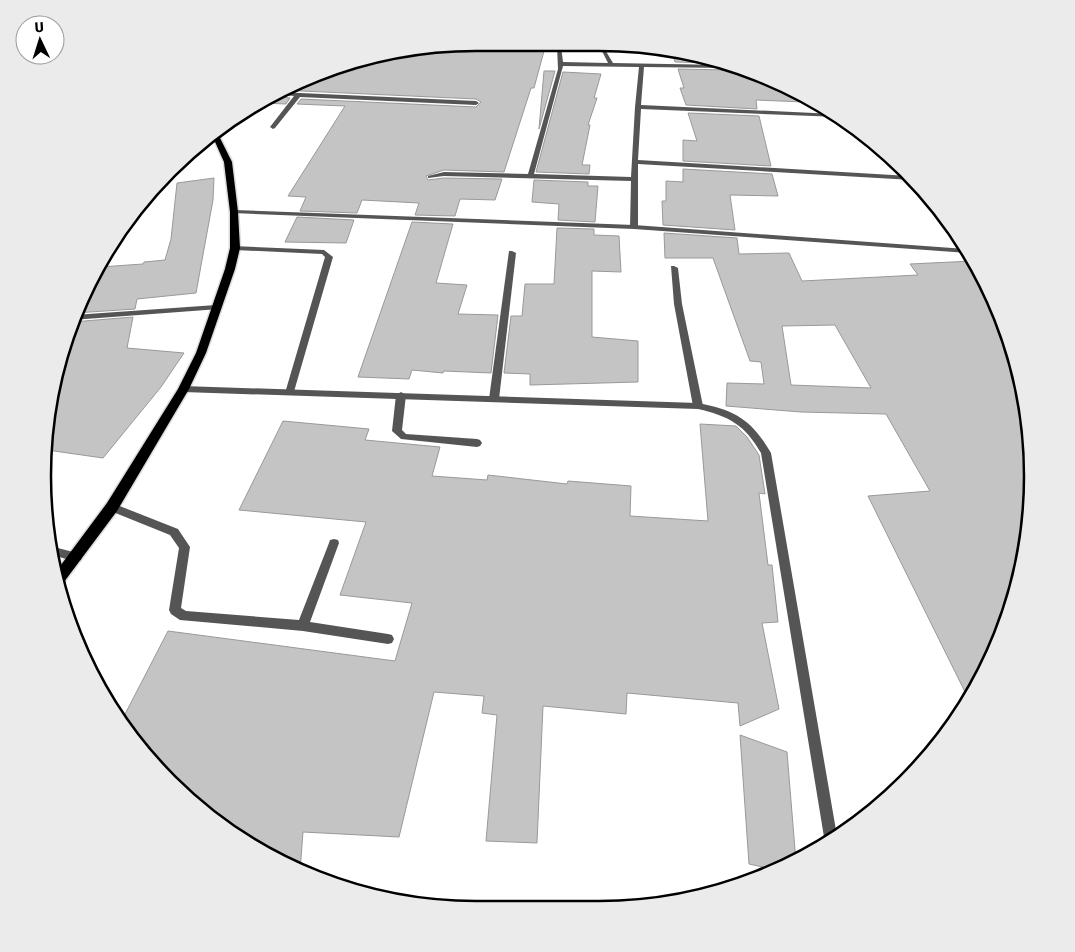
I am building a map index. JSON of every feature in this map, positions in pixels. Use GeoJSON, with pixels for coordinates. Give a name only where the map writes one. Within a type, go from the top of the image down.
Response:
{"type":"FeatureCollection","features":[{"type":"Feature","properties":{"kind":"main road"},"geometry":{"type":"LineString","coordinates":[[63,574],[112,507],[183,389],[201,353],[230,269],[235,248],[234,212],[228,162],[217,139]]}},
{"type":"Feature","properties":{"kind":"street"},"geometry":{"type":"LineString","coordinates":[[530,177],[562,64],[560,51]]}},
{"type":"Feature","properties":{"kind":"street"},"geometry":{"type":"LineString","coordinates":[[604,51],[611,65]]}},
{"type":"Feature","properties":{"kind":"street"},"geometry":{"type":"LineString","coordinates":[[562,64],[712,67]]}},
{"type":"Feature","properties":{"kind":"street"},"geometry":{"type":"LineString","coordinates":[[634,226],[634,179],[642,66]]}},
{"type":"Feature","properties":{"kind":"street"},"geometry":{"type":"LineString","coordinates":[[290,94],[476,103]]}},
{"type":"Feature","properties":{"kind":"street"},"geometry":{"type":"LineString","coordinates":[[273,127],[298,95]]}},
{"type":"Feature","properties":{"kind":"street"},"geometry":{"type":"LineString","coordinates":[[638,107],[823,115]]}},
{"type":"Feature","properties":{"kind":"street"},"geometry":{"type":"LineString","coordinates":[[636,162],[900,177]]}},
{"type":"Feature","properties":{"kind":"street"},"geometry":{"type":"LineString","coordinates":[[430,177],[444,174],[634,179]]}},
{"type":"Feature","properties":{"kind":"street"},"geometry":{"type":"LineString","coordinates":[[234,212],[634,226],[958,250]]}},
{"type":"Feature","properties":{"kind":"street"},"geometry":{"type":"LineString","coordinates":[[235,248],[324,252],[329,257],[290,393]]}},
{"type":"Feature","properties":{"kind":"street"},"geometry":{"type":"LineString","coordinates":[[494,399],[512,253]]}},
{"type":"Feature","properties":{"kind":"street"},"geometry":{"type":"LineString","coordinates":[[674,268],[678,304],[698,406]]}},
{"type":"Feature","properties":{"kind":"street"},"geometry":{"type":"LineString","coordinates":[[82,317],[216,307]]}},
{"type":"Feature","properties":{"kind":"street"},"geometry":{"type":"LineString","coordinates":[[183,389],[698,406],[722,410],[745,425],[754,432],[766,453],[830,832]]}},
{"type":"Feature","properties":{"kind":"street"},"geometry":{"type":"LineString","coordinates":[[401,395],[397,431],[404,437],[477,443]]}},
{"type":"Feature","properties":{"kind":"street"},"geometry":{"type":"LineString","coordinates":[[112,507],[174,532],[185,548],[175,610],[184,616],[303,626],[388,639]]}},
{"type":"Feature","properties":{"kind":"street"},"geometry":{"type":"LineString","coordinates":[[303,626],[334,544]]}},
{"type":"Feature","properties":{"kind":"street"},"geometry":{"type":"LineString","coordinates":[[58,552],[77,557]]}},
{"type":"Feature","properties":{"kind":"building"},"geometry":{"type":"Polygon","coordinates":[[[544,51],[534,88],[531,88],[504,172],[444,170],[426,176],[428,180],[444,178],[502,179],[495,200],[460,199],[455,216],[415,215],[419,203],[362,200],[357,213],[300,211],[306,197],[288,196],[345,106],[297,104],[301,99],[476,107],[481,102],[476,99],[298,91],[339,74],[393,59],[448,52],[544,51]]]}},
{"type":"Feature","properties":{"kind":"building"},"geometry":{"type":"Polygon","coordinates":[[[674,58],[696,62],[675,62],[674,58]]]}},
{"type":"Feature","properties":{"kind":"building"},"geometry":{"type":"Polygon","coordinates":[[[678,69],[722,70],[762,84],[800,102],[756,100],[757,109],[686,105],[680,88],[684,88],[678,69]]]}},
{"type":"Feature","properties":{"kind":"building"},"geometry":{"type":"Polygon","coordinates":[[[544,71],[555,71],[539,129],[544,71]]]}},
{"type":"Feature","properties":{"kind":"building"},"geometry":{"type":"Polygon","coordinates":[[[563,72],[601,74],[594,98],[597,98],[588,125],[590,125],[582,165],[590,165],[589,174],[536,172],[563,72]]]}},
{"type":"Feature","properties":{"kind":"building"},"geometry":{"type":"Polygon","coordinates":[[[284,97],[290,98],[286,104],[272,103],[284,97]]]}},
{"type":"Feature","properties":{"kind":"building"},"geometry":{"type":"Polygon","coordinates":[[[688,113],[759,116],[771,166],[683,161],[683,140],[697,141],[688,113]]]}},
{"type":"Feature","properties":{"kind":"building"},"geometry":{"type":"Polygon","coordinates":[[[683,169],[772,174],[778,196],[730,195],[735,230],[663,225],[662,201],[666,201],[666,181],[683,182],[683,169]]]}},
{"type":"Feature","properties":{"kind":"building"},"geometry":{"type":"Polygon","coordinates":[[[214,178],[213,200],[196,293],[137,299],[135,309],[84,312],[107,267],[143,264],[144,262],[165,260],[171,239],[177,183],[214,178]]]}},
{"type":"Feature","properties":{"kind":"building"},"geometry":{"type":"Polygon","coordinates":[[[534,180],[588,182],[588,186],[598,186],[595,222],[558,220],[559,204],[532,202],[534,180]]]}},
{"type":"Feature","properties":{"kind":"building"},"geometry":{"type":"Polygon","coordinates":[[[297,217],[354,220],[346,243],[285,242],[297,217]]]}},
{"type":"Feature","properties":{"kind":"building"},"geometry":{"type":"Polygon","coordinates":[[[412,222],[453,224],[436,283],[467,285],[458,314],[498,315],[491,373],[444,371],[443,373],[412,370],[409,379],[358,377],[412,222]]]}},
{"type":"Feature","properties":{"kind":"building"},"geometry":{"type":"Polygon","coordinates":[[[557,228],[594,229],[594,235],[619,236],[621,272],[592,271],[592,337],[638,341],[638,382],[530,385],[530,374],[504,373],[511,316],[522,316],[525,284],[554,284],[557,228]]]}},
{"type":"Feature","properties":{"kind":"building"},"geometry":{"type":"Polygon","coordinates":[[[664,233],[737,238],[739,254],[789,253],[802,281],[918,275],[910,264],[965,261],[967,264],[991,313],[1009,366],[1016,393],[1020,421],[1024,476],[1020,531],[1016,559],[1009,586],[991,639],[965,692],[868,496],[930,491],[886,414],[801,412],[726,406],[727,383],[764,384],[761,362],[750,361],[713,258],[665,258],[664,233]],[[835,325],[782,326],[791,385],[871,388],[835,325]]]}},
{"type":"Feature","properties":{"kind":"building"},"geometry":{"type":"Polygon","coordinates":[[[133,317],[127,348],[184,353],[161,387],[103,458],[52,451],[59,393],[81,321],[133,317]]]}},
{"type":"Feature","properties":{"kind":"building"},"geometry":{"type":"Polygon","coordinates":[[[283,421],[369,429],[365,440],[440,447],[432,476],[487,480],[488,475],[567,484],[568,481],[631,486],[630,516],[708,521],[700,424],[736,426],[747,437],[759,455],[765,494],[759,493],[768,565],[772,565],[778,622],[762,623],[779,709],[740,726],[738,703],[627,693],[626,714],[543,706],[537,843],[486,841],[497,715],[482,713],[484,696],[434,692],[399,837],[303,832],[301,863],[264,844],[217,813],[157,756],[125,715],[168,631],[395,661],[412,603],[340,595],[366,522],[239,510],[283,421]]]}},
{"type":"Feature","properties":{"kind":"building"},"geometry":{"type":"Polygon","coordinates":[[[740,735],[787,752],[795,853],[764,867],[749,864],[740,735]]]}}]}
